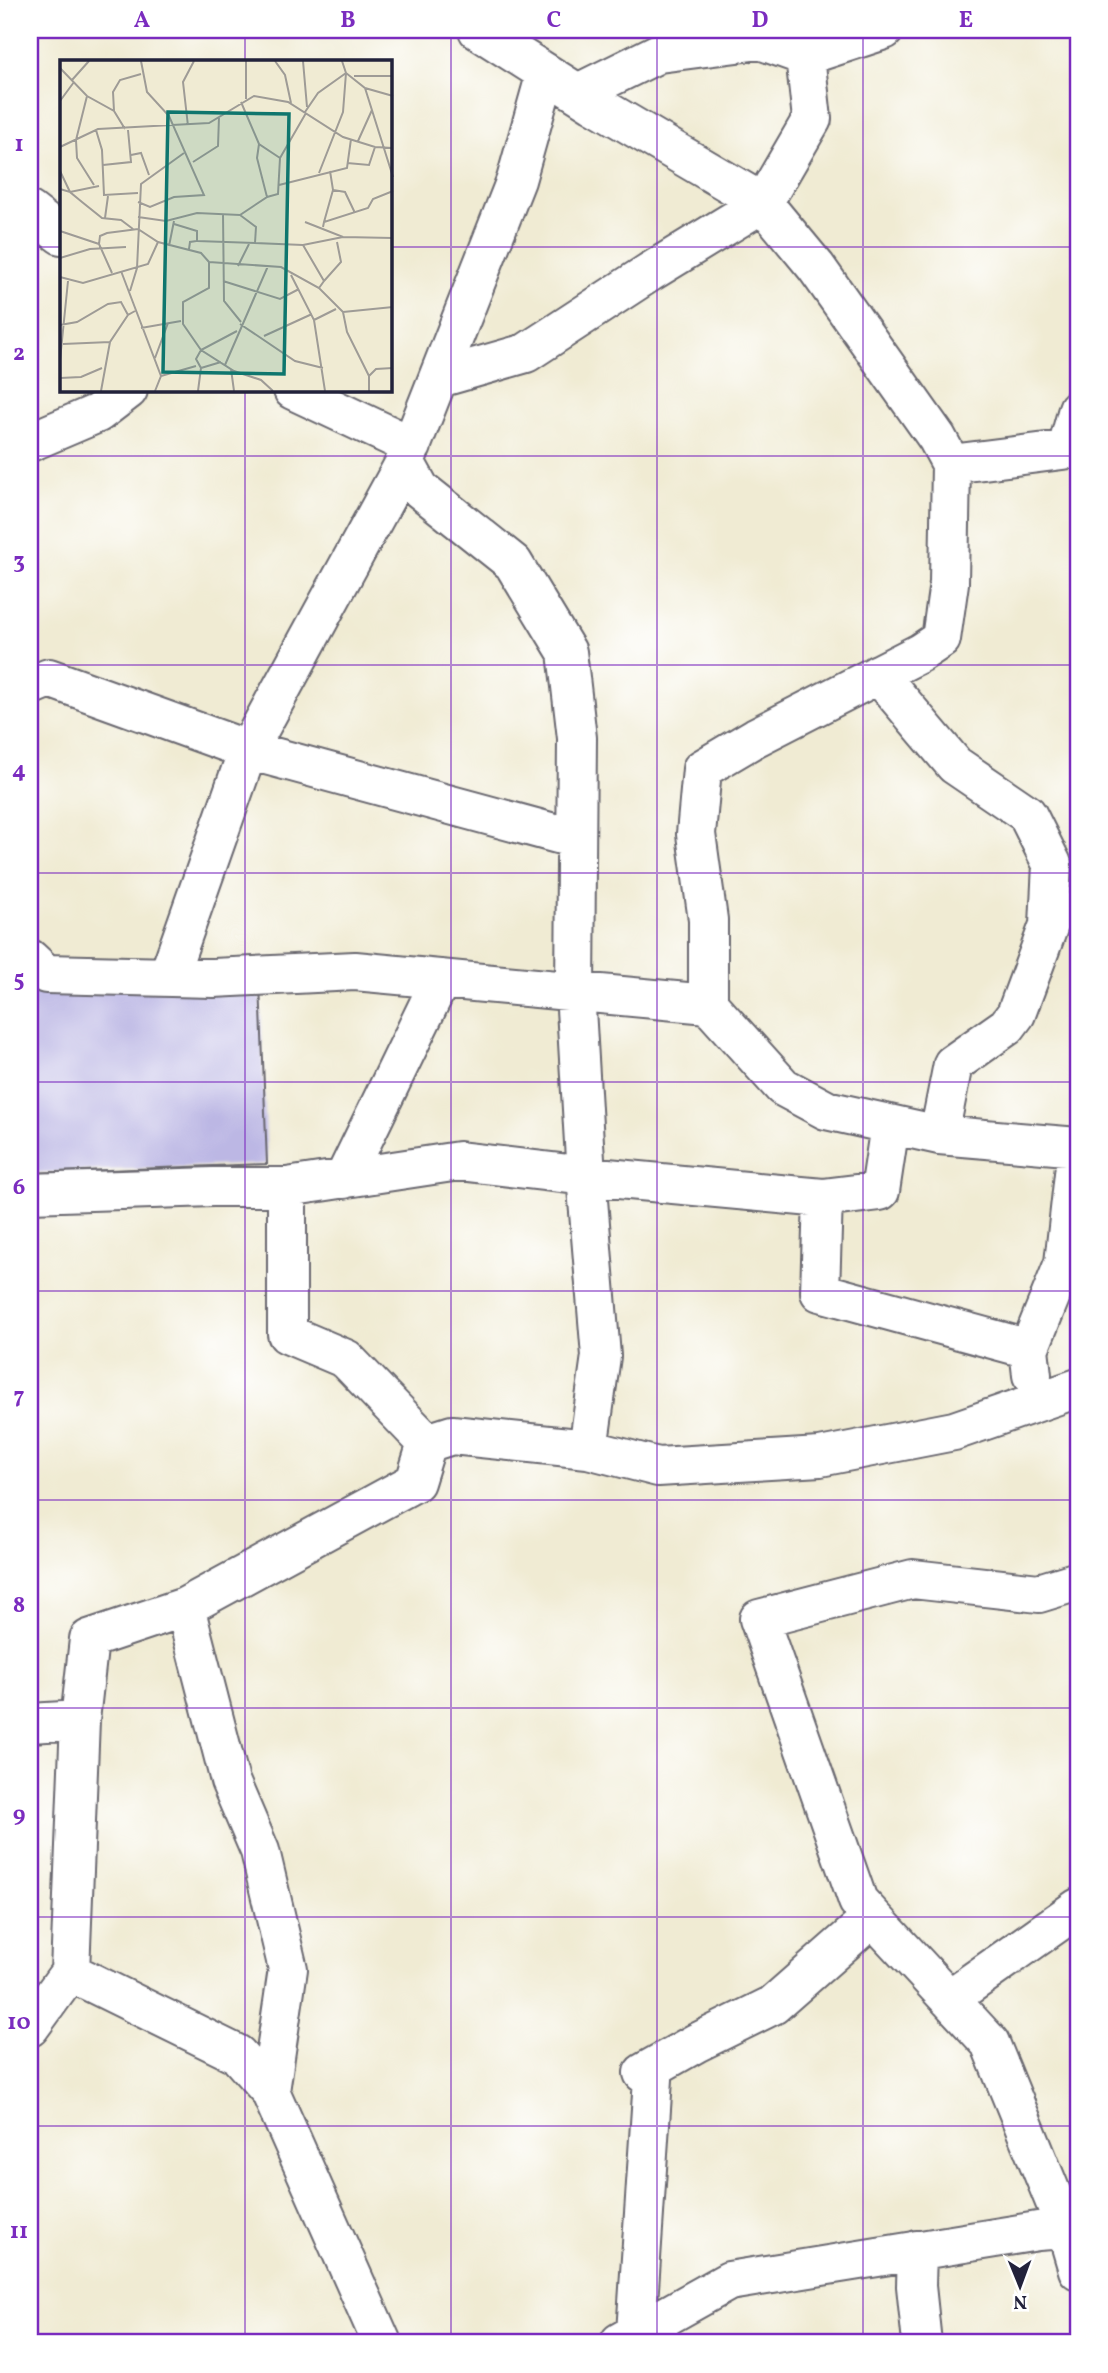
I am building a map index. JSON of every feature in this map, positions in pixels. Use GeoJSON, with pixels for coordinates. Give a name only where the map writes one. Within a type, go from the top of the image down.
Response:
{"type":"FeatureCollection","features":[{"type":"Feature","properties":{"kind":"street"},"geometry":{"type":"LineString","coordinates":[[579,93],[659,53],[761,35],[805,56],[884,30]]}},
{"type":"Feature","properties":{"kind":"street"},"geometry":{"type":"LineString","coordinates":[[486,32],[546,73],[763,203],[816,267],[937,438],[951,464],[949,583],[942,639],[756,737],[702,769],[696,834],[708,920],[708,1004],[783,1087],[826,1110],[939,1135],[1077,1147],[1064,1263],[1029,1349],[1035,1403]]}},
{"type":"Feature","properties":{"kind":"street"},"geometry":{"type":"LineString","coordinates":[[439,378],[526,353],[650,272],[763,203],[812,119],[805,56]]}},
{"type":"Feature","properties":{"kind":"street"},"geometry":{"type":"LineString","coordinates":[[168,977],[248,750],[408,454],[516,180],[546,73]]}},
{"type":"Feature","properties":{"kind":"street"},"geometry":{"type":"LineString","coordinates":[[30,211],[60,234]]}},
{"type":"Feature","properties":{"kind":"street"},"geometry":{"type":"LineString","coordinates":[[30,442],[98,413],[125,392]]}},
{"type":"Feature","properties":{"kind":"street"},"geometry":{"type":"LineString","coordinates":[[297,392],[408,454],[420,489],[513,563],[567,652],[577,738],[575,992],[586,1176],[601,1356],[588,1448]]}},
{"type":"Feature","properties":{"kind":"street"},"geometry":{"type":"LineString","coordinates":[[951,464],[1073,448],[1078,409]]}},
{"type":"Feature","properties":{"kind":"street"},"geometry":{"type":"LineString","coordinates":[[878,674],[955,765],[1027,814],[1052,864],[1049,925],[1016,1014],[1007,1026],[953,1064],[939,1135]]}},
{"type":"Feature","properties":{"kind":"street"},"geometry":{"type":"LineString","coordinates":[[30,686],[49,678],[248,750],[576,839]]}},
{"type":"Feature","properties":{"kind":"street"},"geometry":{"type":"LineString","coordinates":[[30,959],[46,974],[213,978],[355,971],[708,1004]]}},
{"type":"Feature","properties":{"kind":"street"},"geometry":{"type":"LineString","coordinates":[[344,1179],[440,979]]}},
{"type":"Feature","properties":{"kind":"street"},"geometry":{"type":"LineString","coordinates":[[30,1193],[287,1187],[459,1161],[823,1198],[880,1191],[890,1125]]}},
{"type":"Feature","properties":{"kind":"street"},"geometry":{"type":"LineString","coordinates":[[287,1187],[287,1334],[346,1359],[427,1443]]}},
{"type":"Feature","properties":{"kind":"street"},"geometry":{"type":"LineString","coordinates":[[823,1198],[820,1292],[1029,1349]]}},
{"type":"Feature","properties":{"kind":"street"},"geometry":{"type":"LineString","coordinates":[[427,1443],[452,1436],[588,1448],[657,1467],[820,1457],[954,1431],[1078,1388]]}},
{"type":"Feature","properties":{"kind":"street"},"geometry":{"type":"LineString","coordinates":[[30,2027],[70,1972],[80,1720],[89,1639],[185,1608],[415,1482],[427,1443]]}},
{"type":"Feature","properties":{"kind":"street"},"geometry":{"type":"LineString","coordinates":[[1078,1581],[1039,1592],[913,1579],[759,1619],[858,1901],[990,2043],[1072,2228],[1078,2270]]}},
{"type":"Feature","properties":{"kind":"street"},"geometry":{"type":"LineString","coordinates":[[185,1608],[230,1781],[260,1852],[288,1969],[270,2091]]}},
{"type":"Feature","properties":{"kind":"street"},"geometry":{"type":"LineString","coordinates":[[30,1723],[80,1720]]}},
{"type":"Feature","properties":{"kind":"street"},"geometry":{"type":"LineString","coordinates":[[949,1999],[1078,1908]]}},
{"type":"Feature","properties":{"kind":"street"},"geometry":{"type":"LineString","coordinates":[[627,2338],[653,2079],[643,2073],[773,2005],[873,1917]]}},
{"type":"Feature","properties":{"kind":"street"},"geometry":{"type":"LineString","coordinates":[[70,1972],[237,2054],[270,2091],[382,2343]]}},
{"type":"Feature","properties":{"kind":"street"},"geometry":{"type":"LineString","coordinates":[[627,2338],[729,2281],[1072,2228]]}},
{"type":"Feature","properties":{"kind":"street"},"geometry":{"type":"LineString","coordinates":[[917,2250],[916,2286],[922,2343]]}},
{"type":"Feature","properties":{"kind":"building"},"geometry":{"type":"Polygon","coordinates":[[[260,983],[267,1164],[30,1173],[30,991],[260,983]]]}}]}
